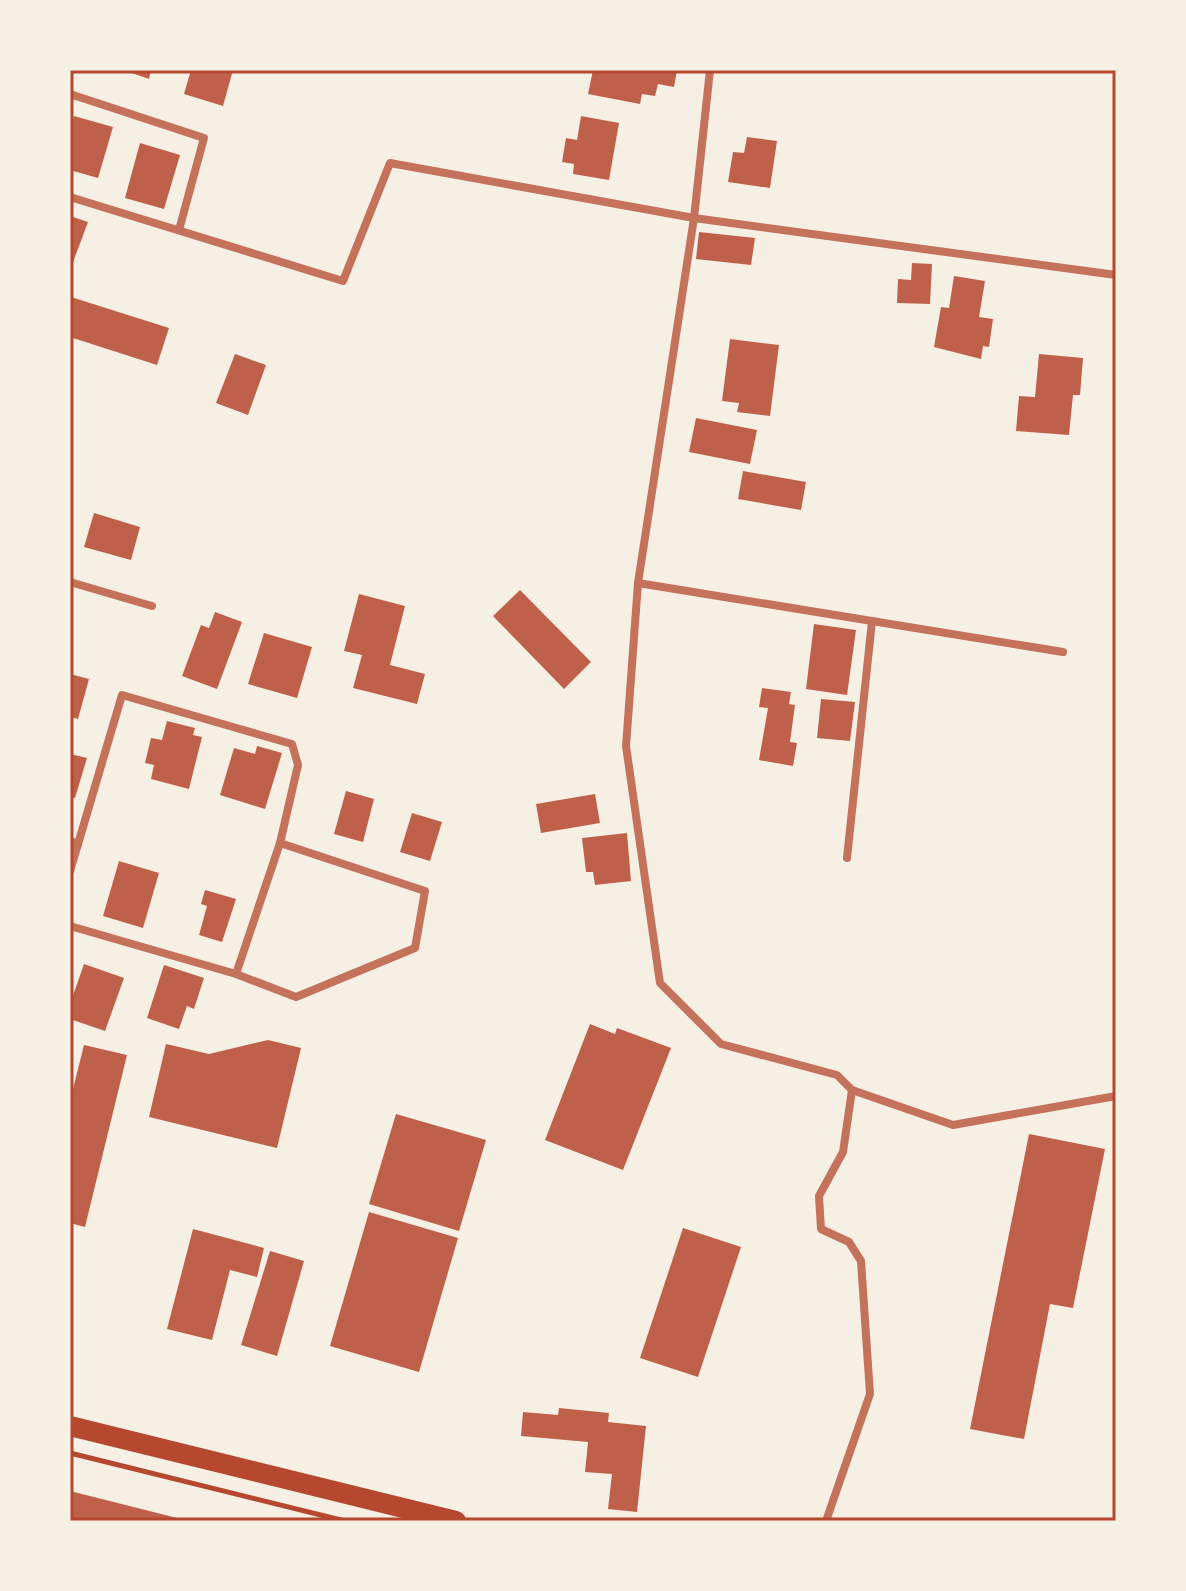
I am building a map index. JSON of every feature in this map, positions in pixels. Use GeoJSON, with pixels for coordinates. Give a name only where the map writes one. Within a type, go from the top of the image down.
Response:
{"type":"FeatureCollection","features":[{"type":"Feature","properties":{"kind":"highway"},"geometry":{"type":"LineString","coordinates":[[70,1426],[456,1521]]}},
{"type":"Feature","properties":{"kind":"street"},"geometry":{"type":"LineString","coordinates":[[710,70],[694,218],[638,583],[626,746],[660,983],[721,1044],[837,1075],[852,1090],[953,1125],[1116,1096]]}},
{"type":"Feature","properties":{"kind":"street"},"geometry":{"type":"LineString","coordinates":[[70,94],[204,138],[179,230]]}},
{"type":"Feature","properties":{"kind":"street"},"geometry":{"type":"LineString","coordinates":[[70,197],[343,281],[390,163],[694,218],[1116,275]]}},
{"type":"Feature","properties":{"kind":"street"},"geometry":{"type":"LineString","coordinates":[[70,582],[152,606]]}},
{"type":"Feature","properties":{"kind":"street"},"geometry":{"type":"LineString","coordinates":[[638,583],[1063,652]]}},
{"type":"Feature","properties":{"kind":"street"},"geometry":{"type":"LineString","coordinates":[[847,858],[872,621]]}},
{"type":"Feature","properties":{"kind":"street"},"geometry":{"type":"LineString","coordinates":[[70,871],[74,843],[122,695],[292,744],[298,765],[280,843],[236,974]]}},
{"type":"Feature","properties":{"kind":"street"},"geometry":{"type":"LineString","coordinates":[[70,926],[236,974],[296,997],[415,948],[425,891],[280,843]]}},
{"type":"Feature","properties":{"kind":"street"},"geometry":{"type":"LineString","coordinates":[[826,1521],[870,1394],[861,1261],[849,1242],[821,1229],[819,1196],[843,1152],[852,1090]]}},
{"type":"Feature","properties":{"kind":"path"},"geometry":{"type":"LineString","coordinates":[[70,1453],[345,1521]]}},
{"type":"Feature","properties":{"kind":"building"},"geometry":{"type":"Polygon","coordinates":[[[123,70],[151,70],[149,79],[123,70]]]}},
{"type":"Feature","properties":{"kind":"building"},"geometry":{"type":"Polygon","coordinates":[[[191,70],[233,70],[223,106],[184,94],[191,70]]]}},
{"type":"Feature","properties":{"kind":"building"},"geometry":{"type":"Polygon","coordinates":[[[593,70],[677,70],[674,87],[658,84],[655,96],[642,94],[640,104],[588,94],[593,70]]]}},
{"type":"Feature","properties":{"kind":"building"},"geometry":{"type":"Polygon","coordinates":[[[74,116],[113,127],[98,178],[70,170],[70,129],[74,116]]]}},
{"type":"Feature","properties":{"kind":"building"},"geometry":{"type":"Polygon","coordinates":[[[581,116],[619,123],[609,180],[573,174],[574,164],[562,162],[566,138],[577,140],[581,116]]]}},
{"type":"Feature","properties":{"kind":"building"},"geometry":{"type":"Polygon","coordinates":[[[747,137],[777,141],[770,188],[728,182],[733,152],[744,153],[747,137]]]}},
{"type":"Feature","properties":{"kind":"building"},"geometry":{"type":"Polygon","coordinates":[[[140,143],[180,155],[164,209],[125,198],[140,143]]]}},
{"type":"Feature","properties":{"kind":"building"},"geometry":{"type":"Polygon","coordinates":[[[70,216],[88,222],[72,265],[70,264],[70,216]]]}},
{"type":"Feature","properties":{"kind":"building"},"geometry":{"type":"Polygon","coordinates":[[[699,232],[755,238],[751,265],[696,259],[699,232]]]}},
{"type":"Feature","properties":{"kind":"building"},"geometry":{"type":"Polygon","coordinates":[[[912,263],[932,264],[930,304],[897,303],[898,279],[911,280],[912,263]]]}},
{"type":"Feature","properties":{"kind":"building"},"geometry":{"type":"Polygon","coordinates":[[[954,276],[985,281],[979,317],[993,319],[989,347],[983,346],[981,359],[934,347],[941,307],[949,308],[954,276]]]}},
{"type":"Feature","properties":{"kind":"building"},"geometry":{"type":"Polygon","coordinates":[[[71,297],[169,328],[157,365],[70,337],[71,297]]]}},
{"type":"Feature","properties":{"kind":"building"},"geometry":{"type":"Polygon","coordinates":[[[730,339],[779,345],[770,416],[737,412],[739,403],[722,401],[730,339]]]}},
{"type":"Feature","properties":{"kind":"building"},"geometry":{"type":"Polygon","coordinates":[[[235,354],[266,365],[248,415],[216,403],[235,354]]]}},
{"type":"Feature","properties":{"kind":"building"},"geometry":{"type":"Polygon","coordinates":[[[1039,354],[1083,358],[1080,395],[1073,395],[1069,435],[1016,431],[1019,396],[1035,397],[1039,354]]]}},
{"type":"Feature","properties":{"kind":"building"},"geometry":{"type":"Polygon","coordinates":[[[696,418],[757,430],[750,464],[689,452],[696,418]]]}},
{"type":"Feature","properties":{"kind":"building"},"geometry":{"type":"Polygon","coordinates":[[[743,471],[806,482],[801,510],[738,499],[743,471]]]}},
{"type":"Feature","properties":{"kind":"building"},"geometry":{"type":"Polygon","coordinates":[[[94,513],[140,527],[131,560],[84,547],[94,513]]]}},
{"type":"Feature","properties":{"kind":"building"},"geometry":{"type":"Polygon","coordinates":[[[520,590],[591,662],[564,689],[493,616],[520,590]]]}},
{"type":"Feature","properties":{"kind":"building"},"geometry":{"type":"Polygon","coordinates":[[[359,594],[405,606],[390,665],[425,674],[417,704],[353,688],[362,655],[344,651],[359,594]]]}},
{"type":"Feature","properties":{"kind":"building"},"geometry":{"type":"Polygon","coordinates":[[[215,612],[242,622],[217,689],[182,676],[201,625],[209,628],[215,612]]]}},
{"type":"Feature","properties":{"kind":"building"},"geometry":{"type":"Polygon","coordinates":[[[814,624],[856,630],[847,695],[806,689],[814,624]]]}},
{"type":"Feature","properties":{"kind":"building"},"geometry":{"type":"Polygon","coordinates":[[[264,633],[312,647],[297,698],[248,684],[264,633]]]}},
{"type":"Feature","properties":{"kind":"building"},"geometry":{"type":"Polygon","coordinates":[[[70,674],[89,679],[78,719],[70,717],[70,674]]]}},
{"type":"Feature","properties":{"kind":"building"},"geometry":{"type":"Polygon","coordinates":[[[762,688],[791,692],[789,704],[795,705],[790,742],[797,743],[793,766],[759,760],[768,708],[759,707],[762,688]]]}},
{"type":"Feature","properties":{"kind":"building"},"geometry":{"type":"Polygon","coordinates":[[[821,699],[855,702],[850,741],[817,738],[821,699]]]}},
{"type":"Feature","properties":{"kind":"building"},"geometry":{"type":"Polygon","coordinates":[[[167,721],[195,728],[193,735],[202,737],[189,789],[151,779],[154,765],[145,763],[151,738],[162,740],[167,721]]]}},
{"type":"Feature","properties":{"kind":"building"},"geometry":{"type":"Polygon","coordinates":[[[257,746],[282,753],[265,809],[220,795],[234,748],[255,754],[257,746]]]}},
{"type":"Feature","properties":{"kind":"building"},"geometry":{"type":"Polygon","coordinates":[[[70,754],[87,758],[75,798],[70,797],[70,754]]]}},
{"type":"Feature","properties":{"kind":"building"},"geometry":{"type":"Polygon","coordinates":[[[346,791],[374,799],[363,842],[334,834],[346,791]]]}},
{"type":"Feature","properties":{"kind":"building"},"geometry":{"type":"Polygon","coordinates":[[[595,794],[600,823],[541,833],[536,804],[595,794]]]}},
{"type":"Feature","properties":{"kind":"building"},"geometry":{"type":"Polygon","coordinates":[[[412,813],[442,822],[430,861],[400,852],[412,813]]]}},
{"type":"Feature","properties":{"kind":"building"},"geometry":{"type":"Polygon","coordinates":[[[627,833],[631,881],[595,885],[593,872],[586,872],[582,838],[627,833]]]}},
{"type":"Feature","properties":{"kind":"building"},"geometry":{"type":"Polygon","coordinates":[[[119,861],[159,873],[143,928],[103,916],[119,861]]]}},
{"type":"Feature","properties":{"kind":"building"},"geometry":{"type":"Polygon","coordinates":[[[205,890],[236,899],[222,942],[199,935],[207,906],[201,904],[205,890]]]}},
{"type":"Feature","properties":{"kind":"building"},"geometry":{"type":"Polygon","coordinates":[[[84,964],[124,978],[105,1031],[70,1019],[70,1004],[84,964]]]}},
{"type":"Feature","properties":{"kind":"building"},"geometry":{"type":"Polygon","coordinates":[[[164,965],[204,978],[194,1009],[187,1006],[179,1029],[147,1018],[164,965]]]}},
{"type":"Feature","properties":{"kind":"building"},"geometry":{"type":"Polygon","coordinates":[[[590,1024],[615,1034],[617,1028],[671,1048],[623,1170],[545,1140],[590,1024]]]}},
{"type":"Feature","properties":{"kind":"building"},"geometry":{"type":"Polygon","coordinates":[[[268,1040],[301,1048],[277,1148],[149,1117],[166,1044],[209,1054],[268,1040]]]}},
{"type":"Feature","properties":{"kind":"building"},"geometry":{"type":"Polygon","coordinates":[[[84,1045],[127,1055],[85,1227],[70,1223],[70,1101],[84,1045]]]}},
{"type":"Feature","properties":{"kind":"building"},"geometry":{"type":"Polygon","coordinates":[[[396,1114],[486,1140],[459,1231],[369,1204],[396,1114]]]}},
{"type":"Feature","properties":{"kind":"building"},"geometry":{"type":"Polygon","coordinates":[[[1029,1134],[1105,1149],[1073,1308],[1050,1304],[1024,1439],[970,1429],[1029,1134]]]}},
{"type":"Feature","properties":{"kind":"building"},"geometry":{"type":"Polygon","coordinates":[[[369,1212],[458,1238],[419,1372],[330,1346],[369,1212]]]}},
{"type":"Feature","properties":{"kind":"building"},"geometry":{"type":"Polygon","coordinates":[[[683,1228],[741,1247],[698,1377],[640,1358],[683,1228]]]}},
{"type":"Feature","properties":{"kind":"building"},"geometry":{"type":"Polygon","coordinates":[[[193,1229],[264,1248],[257,1277],[230,1270],[212,1340],[167,1329],[193,1229]]]}},
{"type":"Feature","properties":{"kind":"building"},"geometry":{"type":"Polygon","coordinates":[[[270,1251],[304,1261],[277,1356],[241,1345],[270,1251]]]}},
{"type":"Feature","properties":{"kind":"building"},"geometry":{"type":"Polygon","coordinates":[[[559,1408],[609,1413],[608,1422],[646,1426],[637,1512],[608,1509],[612,1474],[585,1472],[588,1442],[521,1436],[523,1412],[558,1415],[559,1408]]]}},
{"type":"Feature","properties":{"kind":"building"},"geometry":{"type":"Polygon","coordinates":[[[70,1491],[185,1520],[185,1521],[70,1521],[70,1491]]]}}]}
